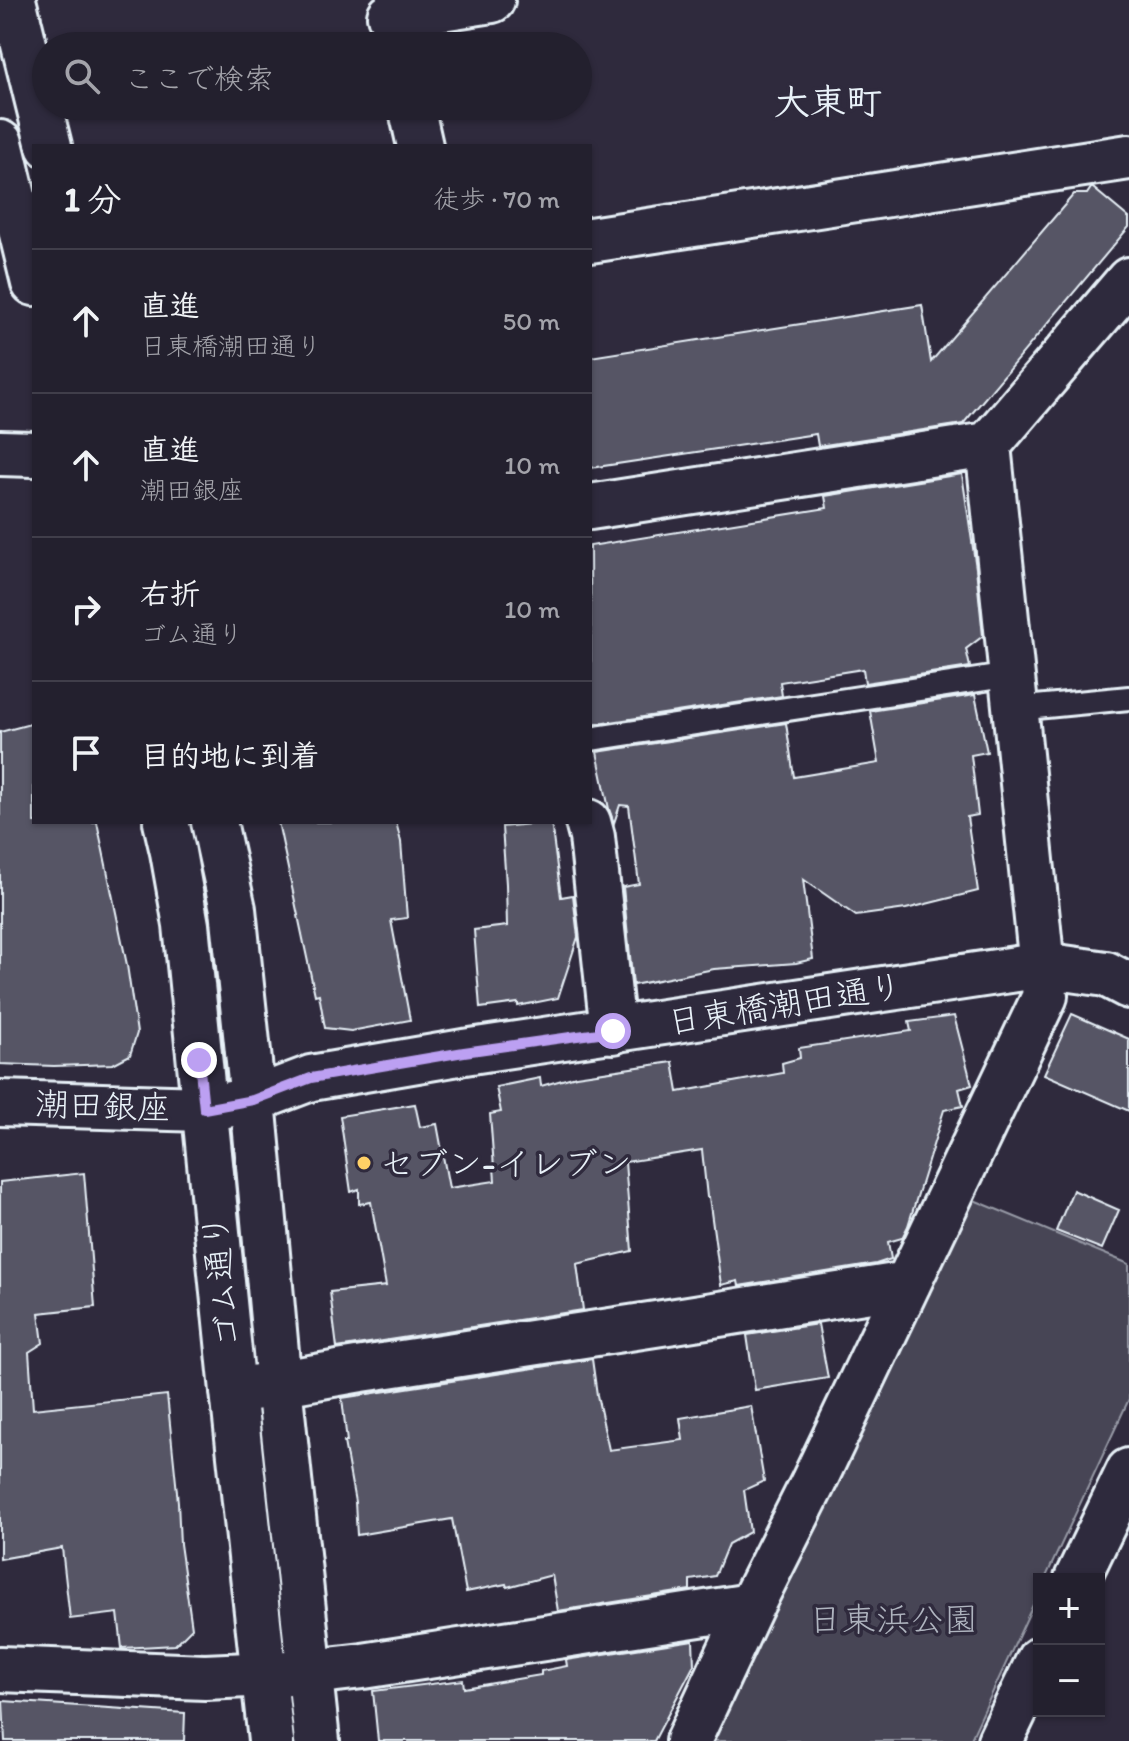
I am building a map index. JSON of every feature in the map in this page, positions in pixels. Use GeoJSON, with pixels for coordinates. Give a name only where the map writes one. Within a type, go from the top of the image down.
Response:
{"type":"FeatureCollection","features":[{"type":"Feature","properties":{"kind":"street"},"geometry":{"type":"LineString","coordinates":[[13,0],[32,77]]}},
{"type":"Feature","properties":{"kind":"street"},"geometry":{"type":"LineString","coordinates":[[391,21],[492,0]]}},
{"type":"Feature","properties":{"kind":"street"},"geometry":{"type":"LineString","coordinates":[[43,120],[49,144]]}},
{"type":"Feature","properties":{"kind":"street"},"geometry":{"type":"LineString","coordinates":[[414,120],[420,144]]}},
{"type":"Feature","properties":{"kind":"street"},"geometry":{"type":"LineString","coordinates":[[0,143],[32,275]]}},
{"type":"Feature","properties":{"kind":"street"},"geometry":{"type":"LineString","coordinates":[[592,240],[1129,157]]}},
{"type":"Feature","properties":{"kind":"street"},"geometry":{"type":"LineString","coordinates":[[592,507],[988,445],[1129,280]]}},
{"type":"Feature","properties":{"kind":"street"},"geometry":{"type":"LineString","coordinates":[[688,1741],[1045,996],[988,445]]}},
{"type":"Feature","properties":{"kind":"street"},"geometry":{"type":"LineString","coordinates":[[0,453],[32,454]]}},
{"type":"Feature","properties":{"kind":"street","name":"ゴム通り"},"geometry":{"type":"LineString","coordinates":[[166,824],[186,925],[271,1741]]}},
{"type":"Feature","properties":{"kind":"street","name":"ゴム通り"},"geometry":{"type":"LineString","coordinates":[[214,824],[233,909],[317,1741]]}},
{"type":"Feature","properties":{"kind":"street"},"geometry":{"type":"LineString","coordinates":[[589,824],[613,1031]]}},
{"type":"Feature","properties":{"kind":"street","name":"日東橋潮田通り"},"geometry":{"type":"LineString","coordinates":[[253,1100],[311,1078],[1043,965],[1106,974],[1129,986]]}},
{"type":"Feature","properties":{"kind":"street","name":"潮田銀座"},"geometry":{"type":"LineString","coordinates":[[0,1103],[204,1109],[253,1100]]}},
{"type":"Feature","properties":{"kind":"street"},"geometry":{"type":"LineString","coordinates":[[233,1391],[908,1284]]}},
{"type":"Feature","properties":{"kind":"street"},"geometry":{"type":"LineString","coordinates":[[1080,1573],[1129,1471]]}},
{"type":"Feature","properties":{"kind":"street"},"geometry":{"type":"LineString","coordinates":[[0,1669],[205,1677],[311,1672],[751,1606]]}},
{"type":"Feature","properties":{"kind":"street"},"geometry":{"type":"LineString","coordinates":[[1000,1741],[1033,1672]]}},
{"type":"Feature","properties":{"kind":"lane"},"geometry":{"type":"LineString","coordinates":[[592,739],[1013,692],[1129,698]]}},
{"type":"Feature","properties":{"kind":"green space","name":"日東浜公園"},"geometry":{"type":"Polygon","coordinates":[[[969,1198],[1129,1264],[1129,1399],[1048,1573],[1033,1573],[1033,1605],[970,1741],[702,1741],[969,1198]]]}},
{"type":"Feature","properties":{"kind":"building"},"geometry":{"type":"Polygon","coordinates":[[[1093,188],[1129,218],[1129,227],[963,424],[818,446],[816,434],[592,468],[592,357],[922,305],[931,362],[1074,194],[1087,194],[1093,188]]]}},
{"type":"Feature","properties":{"kind":"building"},"geometry":{"type":"Polygon","coordinates":[[[962,474],[983,636],[966,649],[970,667],[865,683],[863,669],[780,682],[782,696],[592,725],[592,546],[827,508],[825,496],[962,474]]]}},
{"type":"Feature","properties":{"kind":"building"},"geometry":{"type":"Polygon","coordinates":[[[975,695],[987,752],[971,755],[978,815],[967,817],[978,891],[906,909],[856,916],[803,879],[813,959],[714,969],[633,985],[623,887],[639,884],[629,806],[620,805],[614,823],[597,752],[786,723],[794,777],[879,763],[870,711],[975,695]]]}},
{"type":"Feature","properties":{"kind":"building"},"geometry":{"type":"Polygon","coordinates":[[[32,724],[32,824],[97,824],[127,965],[137,1033],[130,1055],[113,1064],[0,1064],[0,732],[32,724]]]}},
{"type":"Feature","properties":{"kind":"building"},"geometry":{"type":"Polygon","coordinates":[[[278,824],[396,824],[401,842],[407,918],[391,920],[410,1020],[351,1031],[325,1028],[319,994],[315,995],[278,824]]]}},
{"type":"Feature","properties":{"kind":"building"},"geometry":{"type":"Polygon","coordinates":[[[551,824],[561,897],[573,895],[578,937],[558,998],[518,1006],[518,1003],[480,1008],[474,930],[507,926],[502,827],[551,824]]]}},
{"type":"Feature","properties":{"kind":"building"},"geometry":{"type":"Polygon","coordinates":[[[1072,1014],[1129,1039],[1129,1111],[1044,1074],[1072,1014]]]}},
{"type":"Feature","properties":{"kind":"building"},"geometry":{"type":"Polygon","coordinates":[[[954,1016],[972,1085],[959,1089],[963,1106],[944,1110],[908,1226],[902,1238],[888,1242],[891,1259],[739,1286],[738,1281],[721,1285],[702,1150],[625,1162],[632,1251],[577,1264],[583,1310],[337,1348],[330,1292],[386,1286],[371,1202],[359,1204],[359,1189],[351,1192],[340,1116],[415,1104],[420,1127],[437,1124],[449,1188],[495,1181],[490,1114],[501,1112],[496,1087],[540,1078],[541,1086],[576,1076],[673,1062],[678,1092],[783,1073],[782,1063],[800,1058],[799,1048],[911,1031],[909,1022],[954,1016]]]}},
{"type":"Feature","properties":{"kind":"building"},"geometry":{"type":"Polygon","coordinates":[[[84,1173],[95,1307],[39,1313],[43,1343],[29,1352],[33,1409],[167,1395],[180,1544],[192,1628],[175,1645],[122,1648],[118,1613],[70,1619],[62,1548],[0,1559],[0,1182],[84,1173]]]}},
{"type":"Feature","properties":{"kind":"building"},"geometry":{"type":"Polygon","coordinates":[[[1073,1190],[1119,1210],[1102,1249],[1056,1231],[1073,1190]]]}},
{"type":"Feature","properties":{"kind":"building"},"geometry":{"type":"Polygon","coordinates":[[[818,1324],[828,1378],[755,1390],[747,1335],[818,1324]]]}},
{"type":"Feature","properties":{"kind":"building"},"geometry":{"type":"Polygon","coordinates":[[[592,1359],[609,1450],[683,1440],[680,1418],[751,1406],[764,1481],[744,1490],[750,1532],[728,1544],[715,1576],[690,1580],[690,1590],[558,1611],[552,1575],[507,1587],[506,1584],[466,1592],[452,1519],[357,1535],[355,1502],[344,1442],[347,1442],[342,1398],[592,1359]]]}},
{"type":"Feature","properties":{"kind":"building"},"geometry":{"type":"Polygon","coordinates":[[[693,1640],[694,1665],[654,1741],[378,1741],[373,1691],[463,1680],[464,1688],[541,1675],[541,1671],[567,1666],[566,1660],[693,1640]]]}},
{"type":"Feature","properties":{"kind":"building"},"geometry":{"type":"Polygon","coordinates":[[[3,1701],[185,1713],[184,1741],[5,1741],[3,1701]]]}},
{"type":"Feature","properties":{"kind":"place","name":"セブン-イレブン"},"geometry":{"type":"Point","coordinates":[364,1163]}},
{"type":"Feature","properties":{"kind":"district","name":"大東町"},"geometry":{"type":"Point","coordinates":[828,101]}},
{"type":"Feature","properties":{"kind":"route"},"geometry":{"type":"LineString","coordinates":[[199,1060],[204,1109],[253,1100],[311,1078],[613,1031]]}}]}
